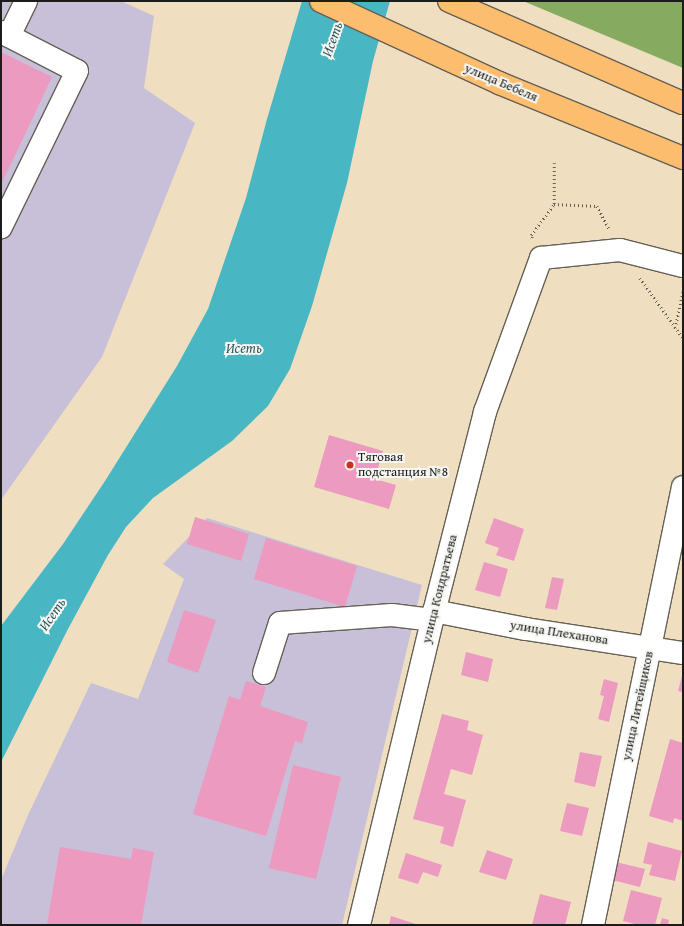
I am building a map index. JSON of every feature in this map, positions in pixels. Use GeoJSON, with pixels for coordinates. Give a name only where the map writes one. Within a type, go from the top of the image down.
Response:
{"type":"FeatureCollection","features":[{"type":"Feature","properties":{"kind":"main road","name":"улица Бебеля"},"geometry":{"type":"LineString","coordinates":[[321,1],[499,83],[683,158]]}},
{"type":"Feature","properties":{"kind":"main road"},"geometry":{"type":"LineString","coordinates":[[449,1],[683,103]]}},
{"type":"Feature","properties":{"kind":"street"},"geometry":{"type":"LineString","coordinates":[[1,228],[77,71],[5,34],[26,1]]}},
{"type":"Feature","properties":{"kind":"street","name":"улица Кондратьева"},"geometry":{"type":"LineString","coordinates":[[360,925],[433,615],[485,412],[541,258],[620,250],[683,266]]}},
{"type":"Feature","properties":{"kind":"street","name":"улица Литейщиков"},"geometry":{"type":"LineString","coordinates":[[593,925],[683,487]]}},
{"type":"Feature","properties":{"kind":"street","name":"улица Плеханова"},"geometry":{"type":"LineString","coordinates":[[264,673],[280,623],[392,615],[433,615],[683,653]]}},
{"type":"Feature","properties":{"kind":"path"},"geometry":{"type":"LineString","coordinates":[[554,163],[554,204]]}},
{"type":"Feature","properties":{"kind":"path"},"geometry":{"type":"LineString","coordinates":[[683,291],[675,328],[683,338]]}},
{"type":"Feature","properties":{"kind":"shaded area"},"geometry":{"type":"Polygon","coordinates":[[[1,1],[121,1],[154,16],[144,88],[195,123],[102,357],[1,500],[1,1]]]}},
{"type":"Feature","properties":{"kind":"shaded area"},"geometry":{"type":"Polygon","coordinates":[[[207,518],[422,585],[342,925],[1,925],[1,880],[28,815],[91,683],[138,699],[184,579],[163,564],[207,518]]]}},
{"type":"Feature","properties":{"kind":"green space"},"geometry":{"type":"Polygon","coordinates":[[[523,1],[683,1],[683,68],[523,1]]]}},
{"type":"Feature","properties":{"kind":"water","name":"Исеть"},"geometry":{"type":"Polygon","coordinates":[[[302,1],[390,1],[373,61],[347,183],[312,306],[290,369],[268,406],[232,441],[153,498],[126,527],[108,555],[68,629],[1,762],[1,626],[63,544],[105,481],[177,366],[208,309],[246,198],[267,119],[302,1]]]}},
{"type":"Feature","properties":{"kind":"building"},"geometry":{"type":"Polygon","coordinates":[[[1,52],[52,77],[1,185],[1,52]]]}},
{"type":"Feature","properties":{"kind":"building","name":"Тяговая подстанция №8"},"geometry":{"type":"Polygon","coordinates":[[[329,435],[383,451],[375,479],[396,485],[389,509],[314,487],[329,435]]]}},
{"type":"Feature","properties":{"kind":"building"},"geometry":{"type":"Polygon","coordinates":[[[195,517],[249,534],[241,561],[187,544],[195,517]]]}},
{"type":"Feature","properties":{"kind":"building"},"geometry":{"type":"Polygon","coordinates":[[[494,518],[524,529],[514,561],[496,555],[499,548],[485,543],[494,518]]]}},
{"type":"Feature","properties":{"kind":"building"},"geometry":{"type":"Polygon","coordinates":[[[266,538],[357,566],[345,607],[254,579],[266,538]]]}},
{"type":"Feature","properties":{"kind":"building"},"geometry":{"type":"Polygon","coordinates":[[[484,562],[508,569],[500,597],[475,590],[484,562]]]}},
{"type":"Feature","properties":{"kind":"building"},"geometry":{"type":"Polygon","coordinates":[[[552,577],[564,579],[557,610],[545,608],[552,577]]]}},
{"type":"Feature","properties":{"kind":"building"},"geometry":{"type":"Polygon","coordinates":[[[184,610],[216,620],[198,673],[167,662],[184,610]]]}},
{"type":"Feature","properties":{"kind":"building"},"geometry":{"type":"Polygon","coordinates":[[[466,652],[493,659],[488,682],[461,675],[466,652]]]}},
{"type":"Feature","properties":{"kind":"building"},"geometry":{"type":"Polygon","coordinates":[[[683,676],[683,692],[678,691],[683,676]]]}},
{"type":"Feature","properties":{"kind":"building"},"geometry":{"type":"Polygon","coordinates":[[[604,679],[618,683],[609,722],[598,719],[604,696],[600,695],[604,679]]]}},
{"type":"Feature","properties":{"kind":"building"},"geometry":{"type":"Polygon","coordinates":[[[246,681],[266,687],[260,706],[308,722],[302,743],[295,741],[266,836],[193,814],[229,696],[240,700],[246,681]]]}},
{"type":"Feature","properties":{"kind":"building"},"geometry":{"type":"Polygon","coordinates":[[[442,714],[469,721],[467,730],[483,735],[472,775],[451,769],[444,794],[466,800],[453,847],[440,843],[444,827],[413,819],[442,714]]]}},
{"type":"Feature","properties":{"kind":"building"},"geometry":{"type":"Polygon","coordinates":[[[670,739],[683,743],[683,821],[674,818],[673,823],[649,816],[670,739]]]}},
{"type":"Feature","properties":{"kind":"building"},"geometry":{"type":"Polygon","coordinates":[[[580,752],[602,756],[595,787],[574,782],[580,752]]]}},
{"type":"Feature","properties":{"kind":"building"},"geometry":{"type":"Polygon","coordinates":[[[293,765],[341,777],[316,879],[269,868],[293,765]]]}},
{"type":"Feature","properties":{"kind":"building"},"geometry":{"type":"Polygon","coordinates":[[[567,803],[589,808],[582,836],[560,831],[567,803]]]}},
{"type":"Feature","properties":{"kind":"building"},"geometry":{"type":"Polygon","coordinates":[[[648,842],[682,851],[675,881],[649,875],[652,865],[643,863],[648,842]]]}},
{"type":"Feature","properties":{"kind":"building"},"geometry":{"type":"Polygon","coordinates":[[[60,847],[131,859],[133,848],[154,852],[141,925],[47,925],[60,847]]]}},
{"type":"Feature","properties":{"kind":"building"},"geometry":{"type":"Polygon","coordinates":[[[487,850],[513,859],[506,880],[479,872],[487,850]]]}},
{"type":"Feature","properties":{"kind":"building"},"geometry":{"type":"Polygon","coordinates":[[[406,853],[442,865],[438,877],[423,872],[418,884],[398,878],[406,853]]]}},
{"type":"Feature","properties":{"kind":"building"},"geometry":{"type":"Polygon","coordinates":[[[616,862],[645,869],[640,887],[612,880],[616,862]]]}},
{"type":"Feature","properties":{"kind":"building"},"geometry":{"type":"Polygon","coordinates":[[[631,890],[662,898],[655,925],[638,925],[623,921],[631,890]]]}},
{"type":"Feature","properties":{"kind":"building"},"geometry":{"type":"Polygon","coordinates":[[[540,894],[571,902],[565,925],[532,925],[540,894]]]}},
{"type":"Feature","properties":{"kind":"building"},"geometry":{"type":"Polygon","coordinates":[[[391,916],[419,925],[389,925],[391,916]]]}},
{"type":"Feature","properties":{"kind":"building"},"geometry":{"type":"Polygon","coordinates":[[[662,918],[669,920],[668,925],[660,925],[662,918]]]}},
{"type":"Feature","properties":{"kind":"place","name":"Тяговая подстанция №8"},"geometry":{"type":"Point","coordinates":[350,465]}}]}
